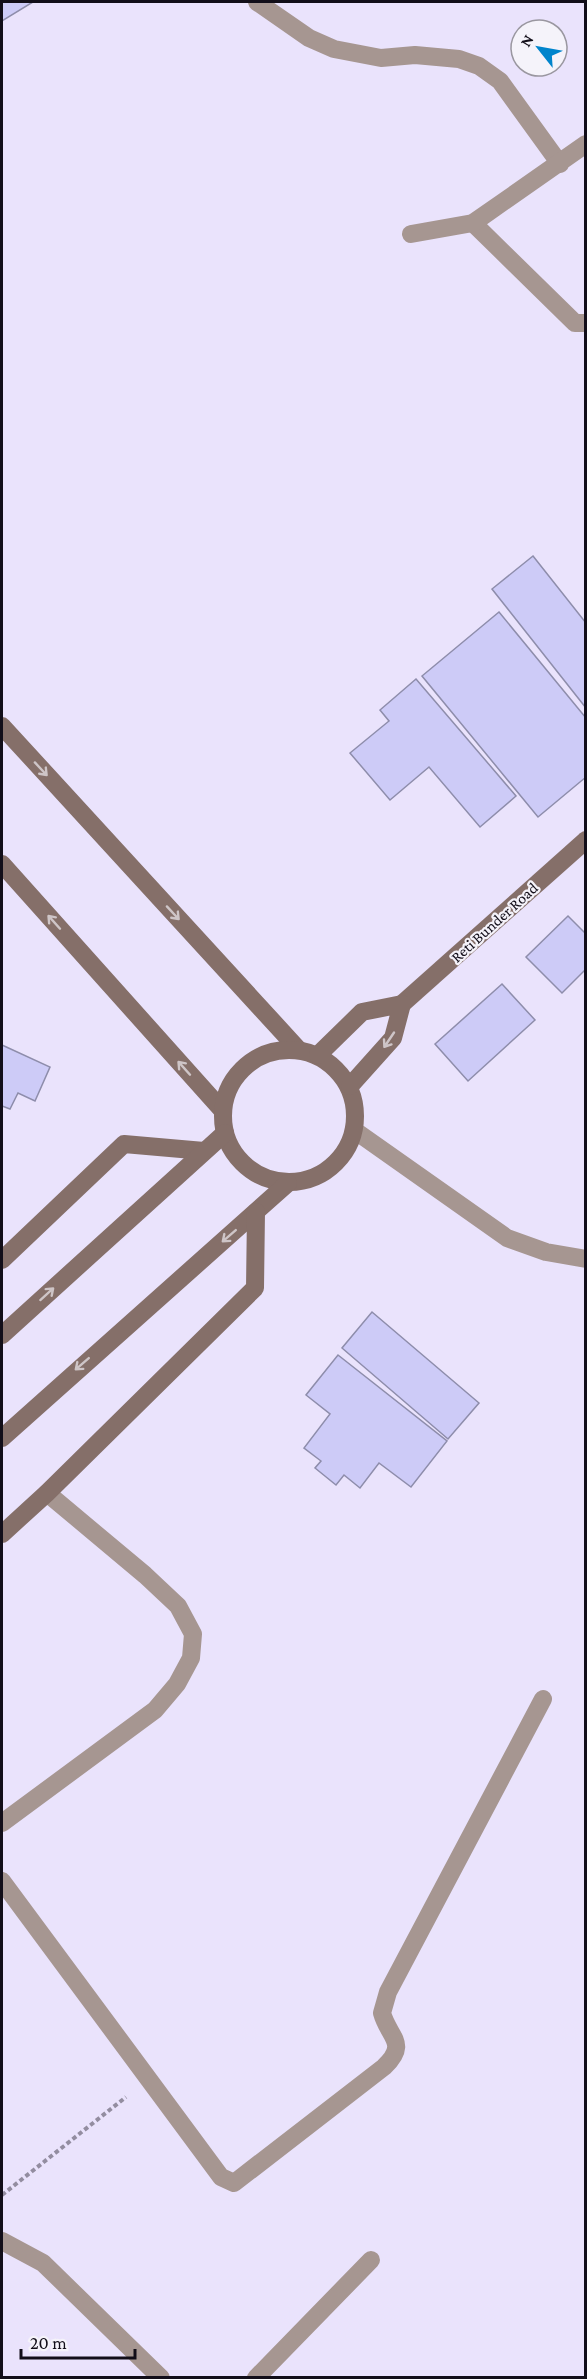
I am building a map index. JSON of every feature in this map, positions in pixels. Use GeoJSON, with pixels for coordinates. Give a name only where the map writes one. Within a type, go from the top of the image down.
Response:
{"type":"FeatureCollection","features":[{"type":"Feature","properties":{"kind":"main road"},"geometry":{"type":"LineString","coordinates":[[2,726],[298,1049]]}},
{"type":"Feature","properties":{"kind":"main road","name":"Reti Bunder Road"},"geometry":{"type":"LineString","coordinates":[[402,1004],[585,840]]}},
{"type":"Feature","properties":{"kind":"main road"},"geometry":{"type":"LineString","coordinates":[[2,864],[223,1111]]}},
{"type":"Feature","properties":{"kind":"main road"},"geometry":{"type":"LineString","coordinates":[[318,1055],[362,1012],[402,1004],[393,1038],[350,1086]]}},
{"type":"Feature","properties":{"kind":"main road"},"geometry":{"type":"LineString","coordinates":[[298,1049],[318,1055],[337,1068],[350,1086],[356,1108],[354,1130],[346,1152],[331,1168],[311,1179],[288,1183],[266,1179],[248,1168],[233,1152],[225,1133],[223,1111],[228,1090],[239,1071],[256,1058],[276,1050],[298,1049]]}},
{"type":"Feature","properties":{"kind":"main road"},"geometry":{"type":"LineString","coordinates":[[2,1334],[225,1133]]}},
{"type":"Feature","properties":{"kind":"main road"},"geometry":{"type":"LineString","coordinates":[[2,1260],[124,1144],[204,1151]]}},
{"type":"Feature","properties":{"kind":"main road"},"geometry":{"type":"LineString","coordinates":[[2,1438],[288,1183]]}},
{"type":"Feature","properties":{"kind":"main road"},"geometry":{"type":"LineString","coordinates":[[2,1534],[47,1493],[255,1288],[256,1212]]}},
{"type":"Feature","properties":{"kind":"street"},"geometry":{"type":"LineString","coordinates":[[257,2],[309,38],[334,49],[381,58],[415,55],[459,59],[479,66],[500,81],[560,164]]}},
{"type":"Feature","properties":{"kind":"street"},"geometry":{"type":"LineString","coordinates":[[411,234],[472,223],[560,164],[585,144]]}},
{"type":"Feature","properties":{"kind":"street"},"geometry":{"type":"LineString","coordinates":[[472,223],[575,323],[585,323]]}},
{"type":"Feature","properties":{"kind":"street"},"geometry":{"type":"LineString","coordinates":[[354,1130],[507,1238],[546,1252],[585,1258]]}},
{"type":"Feature","properties":{"kind":"street"},"geometry":{"type":"LineString","coordinates":[[2,1823],[155,1710],[177,1684],[191,1658],[193,1634],[178,1606],[145,1575],[47,1493]]}},
{"type":"Feature","properties":{"kind":"street"},"geometry":{"type":"LineString","coordinates":[[2,1881],[221,2177],[234,2183],[384,2067],[396,2054],[397,2046],[382,2013],[388,1992],[543,1699]]}},
{"type":"Feature","properties":{"kind":"street"},"geometry":{"type":"LineString","coordinates":[[2,2241],[43,2263],[161,2378]]}},
{"type":"Feature","properties":{"kind":"street"},"geometry":{"type":"LineString","coordinates":[[256,2378],[371,2260]]}},
{"type":"Feature","properties":{"kind":"path"},"geometry":{"type":"LineString","coordinates":[[2,2194],[148,2080]]}},
{"type":"Feature","properties":{"kind":"building"},"geometry":{"type":"Polygon","coordinates":[[[2,2],[33,2],[2,21],[2,2]]]}},
{"type":"Feature","properties":{"kind":"building"},"geometry":{"type":"Polygon","coordinates":[[[533,556],[586,623],[586,708],[492,589],[533,556]]]}},
{"type":"Feature","properties":{"kind":"building"},"geometry":{"type":"Polygon","coordinates":[[[499,612],[586,718],[586,777],[538,817],[422,676],[499,612]]]}},
{"type":"Feature","properties":{"kind":"building"},"geometry":{"type":"Polygon","coordinates":[[[416,679],[516,796],[480,827],[429,767],[390,800],[350,753],[389,721],[380,710],[416,679]]]}},
{"type":"Feature","properties":{"kind":"building"},"geometry":{"type":"Polygon","coordinates":[[[568,916],[586,934],[586,969],[562,993],[526,957],[568,916]]]}},
{"type":"Feature","properties":{"kind":"building"},"geometry":{"type":"Polygon","coordinates":[[[502,984],[535,1020],[468,1081],[435,1044],[502,984]]]}},
{"type":"Feature","properties":{"kind":"building"},"geometry":{"type":"Polygon","coordinates":[[[2,1045],[50,1067],[35,1101],[18,1093],[10,1109],[2,1106],[2,1045]]]}},
{"type":"Feature","properties":{"kind":"building"},"geometry":{"type":"Polygon","coordinates":[[[372,1312],[479,1403],[448,1439],[342,1348],[372,1312]]]}},
{"type":"Feature","properties":{"kind":"building"},"geometry":{"type":"Polygon","coordinates":[[[338,1355],[447,1441],[411,1487],[379,1463],[360,1488],[344,1475],[336,1485],[315,1468],[321,1461],[304,1448],[330,1414],[306,1395],[338,1355]]]}}]}
